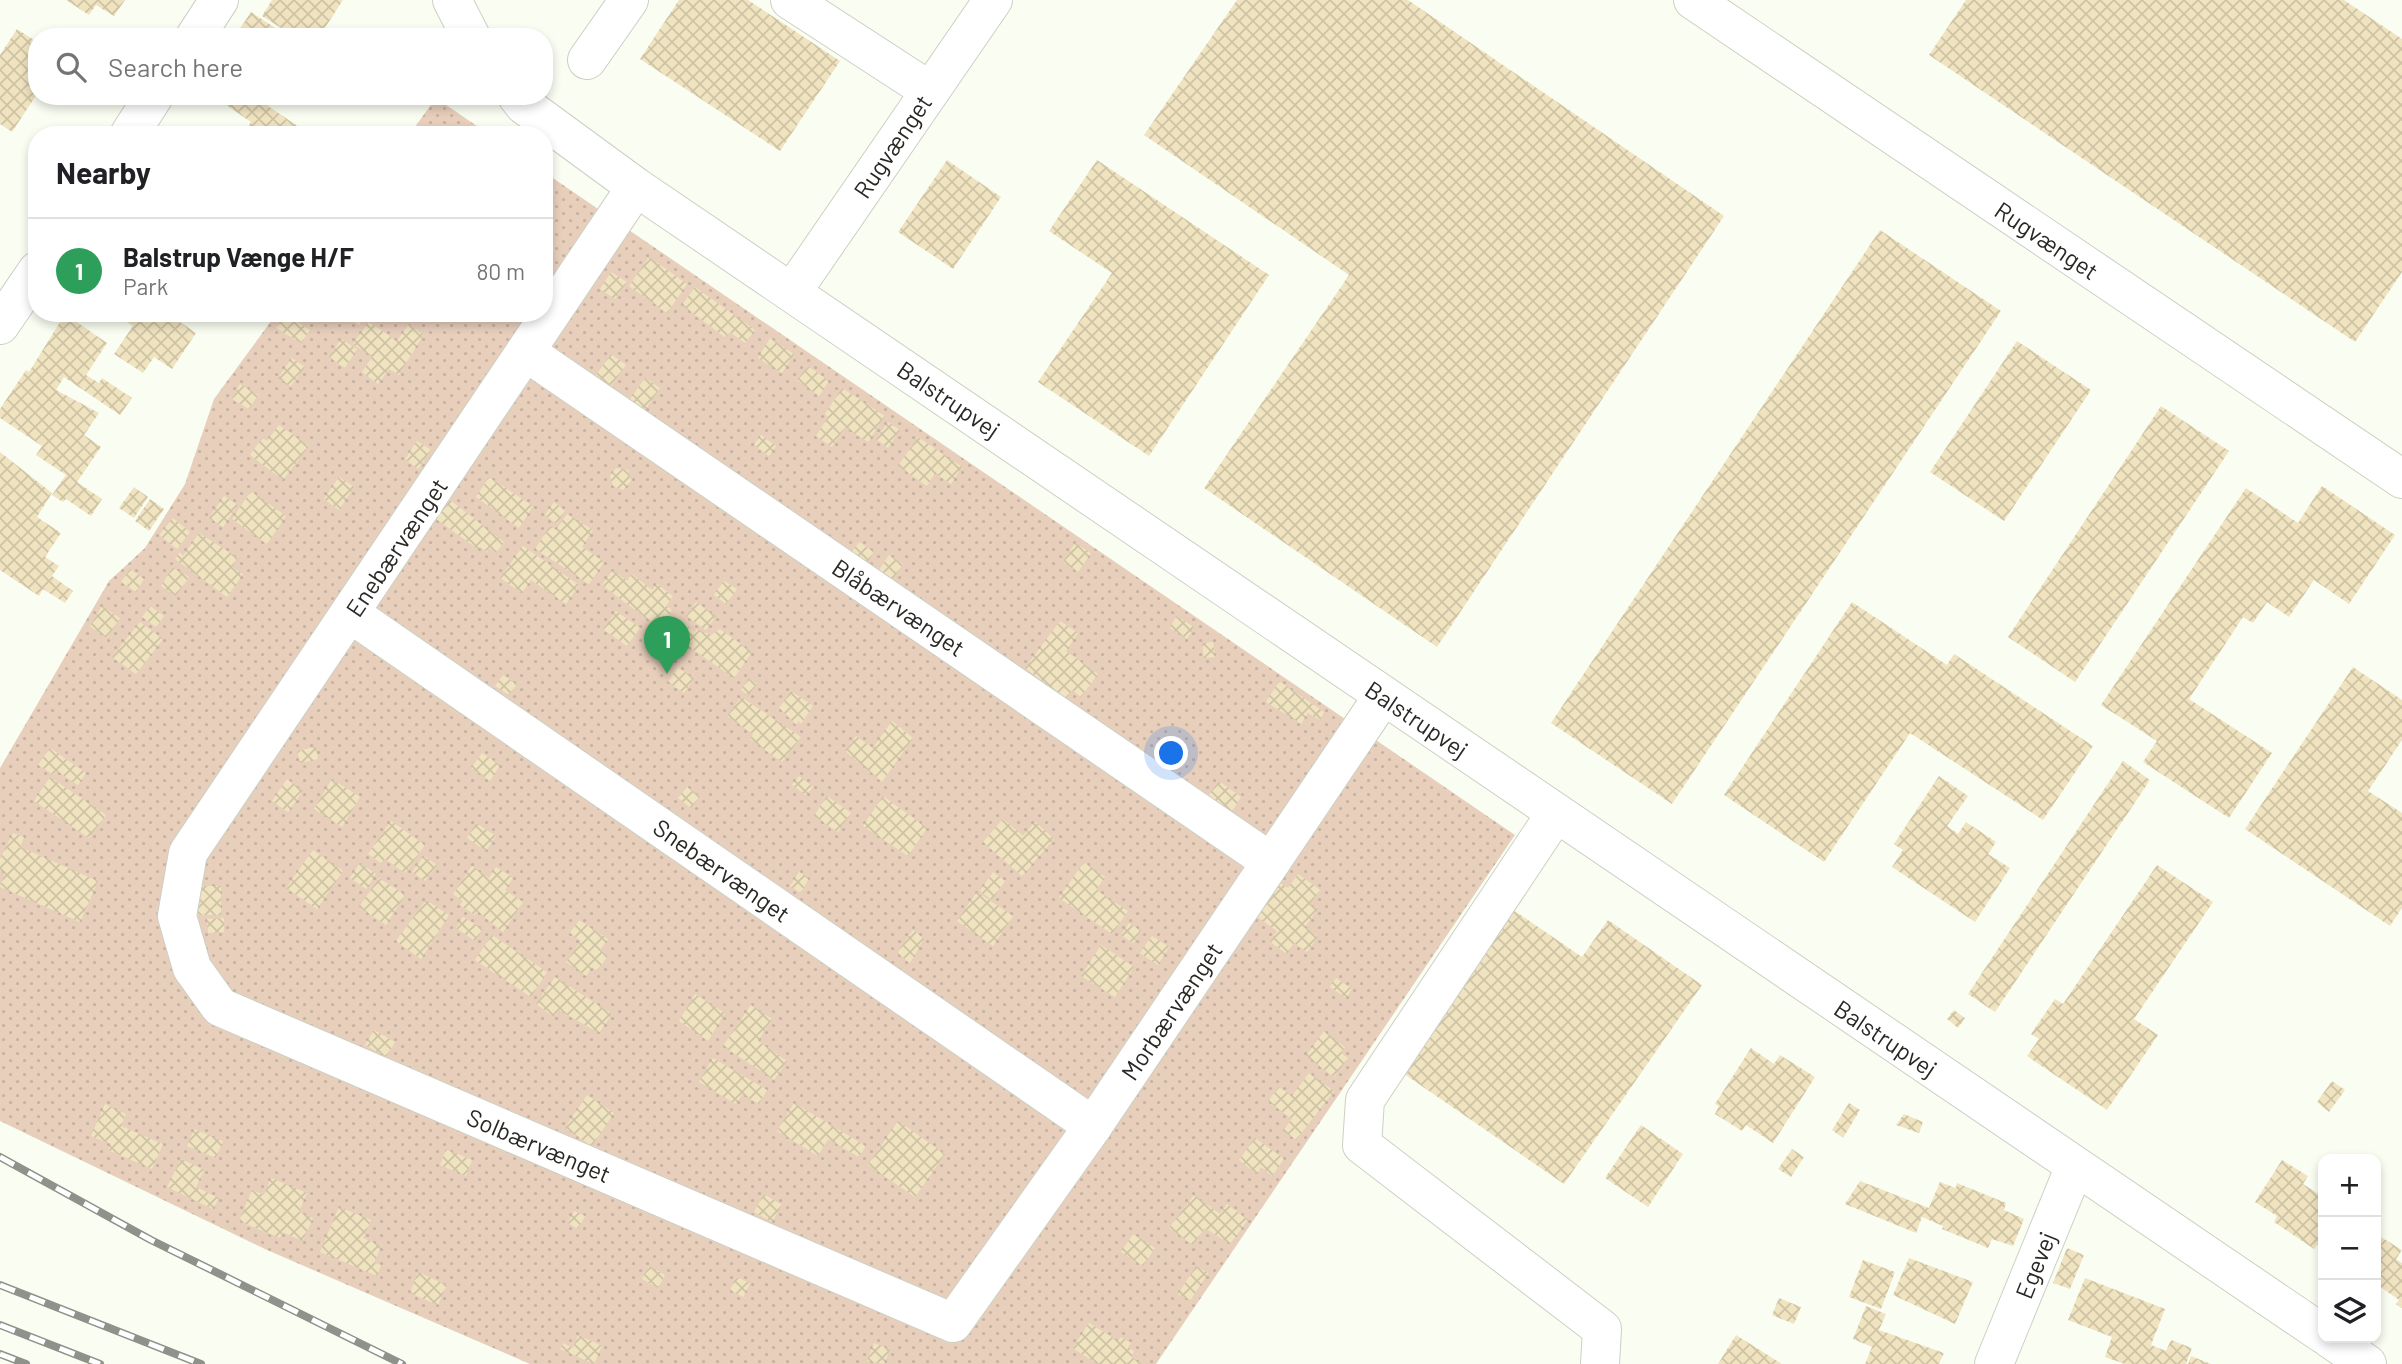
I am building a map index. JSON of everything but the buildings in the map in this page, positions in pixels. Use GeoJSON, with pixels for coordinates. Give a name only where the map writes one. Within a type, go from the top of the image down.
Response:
{"type":"FeatureCollection","features":[{"type":"Feature","properties":{"kind":"street"},"geometry":{"type":"LineString","coordinates":[[201,28],[219,0]]}},
{"type":"Feature","properties":{"kind":"street"},"geometry":{"type":"LineString","coordinates":[[452,0],[466,28]]}},
{"type":"Feature","properties":{"kind":"street"},"geometry":{"type":"LineString","coordinates":[[587,60],[629,0]]}},
{"type":"Feature","properties":{"kind":"street"},"geometry":{"type":"LineString","coordinates":[[790,0],[836,12],[930,91]]}},
{"type":"Feature","properties":{"kind":"street","name":"Rugvænget"},"geometry":{"type":"LineString","coordinates":[[792,292],[993,0]]}},
{"type":"Feature","properties":{"kind":"street","name":"Rugvænget"},"geometry":{"type":"LineString","coordinates":[[1693,0],[2402,478]]}},
{"type":"Feature","properties":{"kind":"street"},"geometry":{"type":"LineString","coordinates":[[134,126],[149,105]]}},
{"type":"Feature","properties":{"kind":"street","name":"Balstrupvej"},"geometry":{"type":"LineString","coordinates":[[524,105],[553,126]]}},
{"type":"Feature","properties":{"kind":"street","name":"Balstrupvej"},"geometry":{"type":"LineString","coordinates":[[553,126],[636,187],[2318,1331]]}},
{"type":"Feature","properties":{"kind":"street","name":"Enebærvænget"},"geometry":{"type":"LineString","coordinates":[[553,313],[636,187]]}},
{"type":"Feature","properties":{"kind":"street"},"geometry":{"type":"LineString","coordinates":[[0,326],[28,284]]}},
{"type":"Feature","properties":{"kind":"street","name":"Enebærvænget"},"geometry":{"type":"LineString","coordinates":[[177,916],[188,852],[547,322]]}},
{"type":"Feature","properties":{"kind":"street","name":"Blåbærvænget"},"geometry":{"type":"LineString","coordinates":[[527,352],[1271,862]]}},
{"type":"Feature","properties":{"kind":"street","name":"Snebærvænget"},"geometry":{"type":"LineString","coordinates":[[351,614],[1093,1126]]}},
{"type":"Feature","properties":{"kind":"street","name":"Morbærvænget"},"geometry":{"type":"LineString","coordinates":[[953,1323],[1093,1126],[1383,696]]}},
{"type":"Feature","properties":{"kind":"street"},"geometry":{"type":"LineString","coordinates":[[1556,813],[1365,1100],[1362,1144],[1601,1329],[1600,1364]]}},
{"type":"Feature","properties":{"kind":"street","name":"Solbærvænget"},"geometry":{"type":"LineString","coordinates":[[177,916],[192,968],[220,1007],[953,1323]]}},
{"type":"Feature","properties":{"kind":"street","name":"Egevej"},"geometry":{"type":"LineString","coordinates":[[1994,1364],[2075,1166]]}},
{"type":"Feature","properties":{"kind":"street"},"geometry":{"type":"LineString","coordinates":[[2336,1343],[2367,1364]]}},
{"type":"Feature","properties":{"kind":"shaded area"},"geometry":{"type":"Polygon","coordinates":[[[431,105],[446,105],[477,126],[416,126],[431,105]]]}},
{"type":"Feature","properties":{"kind":"shaded area"},"geometry":{"type":"Polygon","coordinates":[[[553,178],[1515,835],[1156,1364],[530,1364],[267,1250],[0,1121],[0,768],[109,581],[145,548],[185,484],[214,399],[270,322],[553,322],[553,178]]]}},
{"type":"Feature","properties":{"kind":"railway"},"geometry":{"type":"LineString","coordinates":[[0,1157],[151,1240],[402,1364]]}},
{"type":"Feature","properties":{"kind":"railway"},"geometry":{"type":"LineString","coordinates":[[0,1285],[201,1364]]}},
{"type":"Feature","properties":{"kind":"railway"},"geometry":{"type":"LineString","coordinates":[[0,1325],[100,1364]]}},
{"type":"Feature","properties":{"kind":"railway"},"geometry":{"type":"LineString","coordinates":[[0,1354],[26,1364]]}},
{"type":"Feature","properties":{"kind":"place","name":"Balstrup Vænge H/F"},"geometry":{"type":"Point","coordinates":[667,674]}}]}
